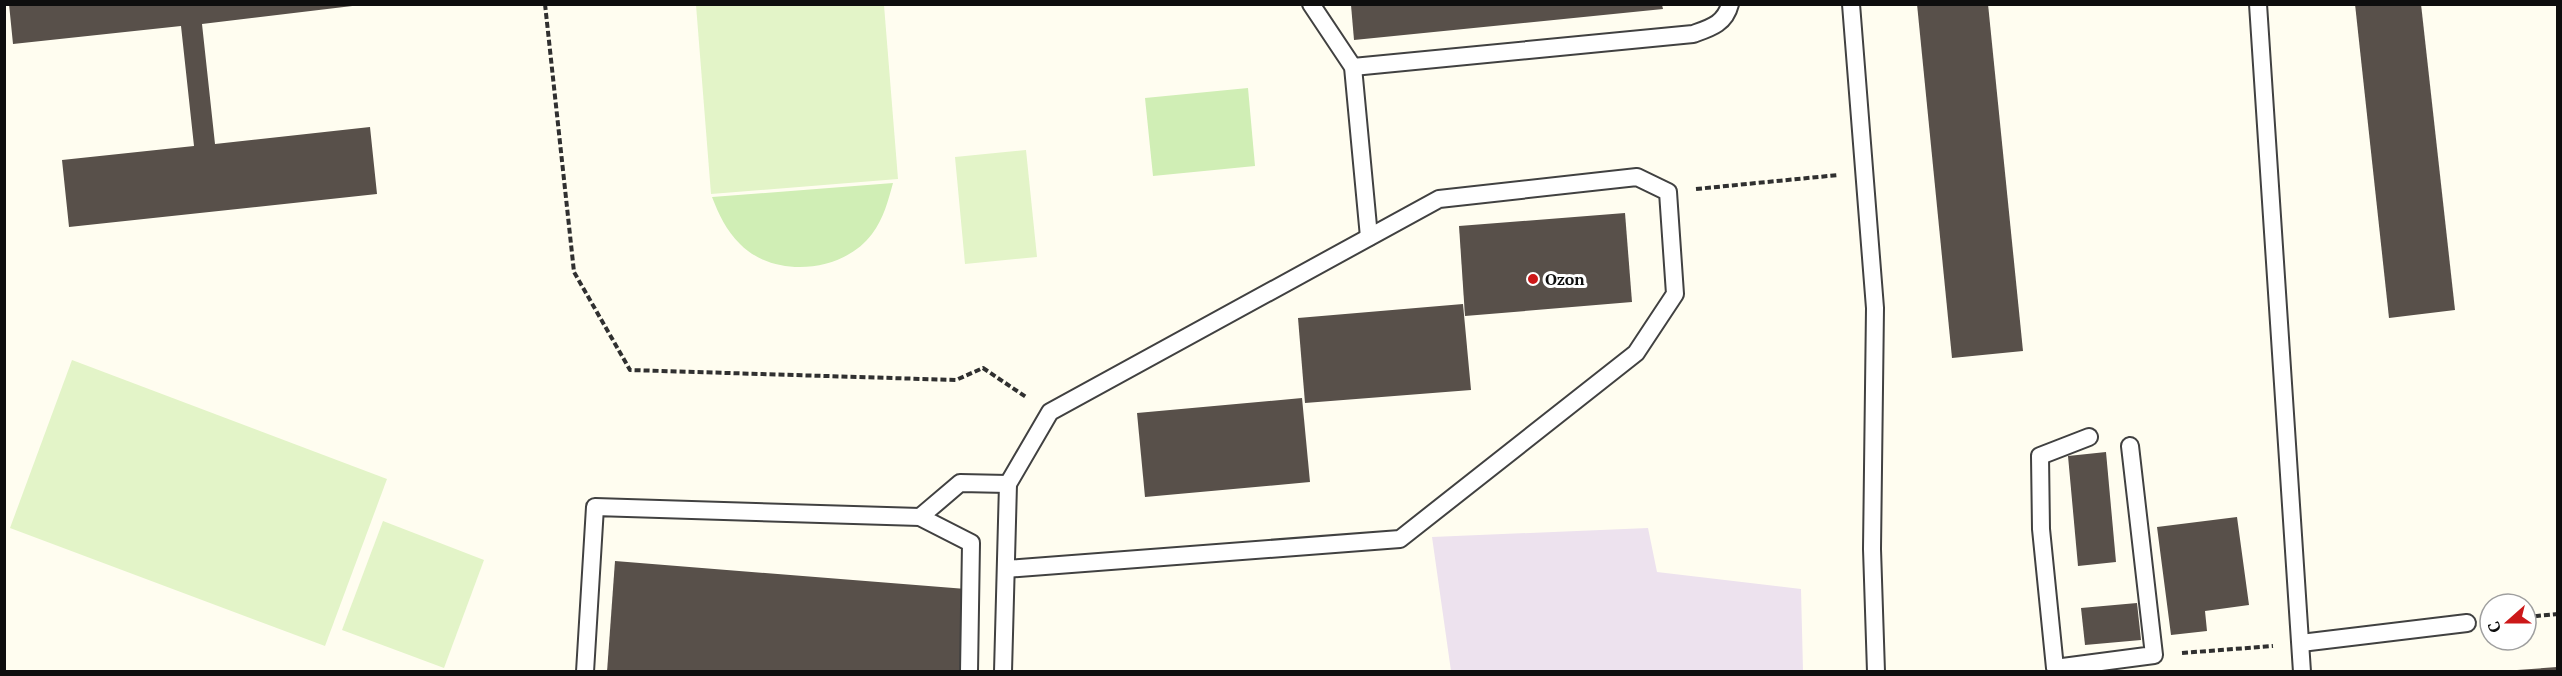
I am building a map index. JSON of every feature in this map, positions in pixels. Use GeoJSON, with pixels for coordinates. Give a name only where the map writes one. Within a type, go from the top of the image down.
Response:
{"type":"FeatureCollection","features":[{"type":"Feature","properties":{"kind":"lane"},"geometry":{"type":"LineString","coordinates":[[1311,4],[1353,68],[1369,237]]}},
{"type":"Feature","properties":{"kind":"lane"},"geometry":{"type":"LineString","coordinates":[[1353,68],[1693,34],[1716,26],[1727,13],[1730,4]]}},
{"type":"Feature","properties":{"kind":"lane"},"geometry":{"type":"LineString","coordinates":[[1851,4],[1875,308],[1872,549],[1876,672]]}},
{"type":"Feature","properties":{"kind":"lane"},"geometry":{"type":"LineString","coordinates":[[2258,4],[2302,672]]}},
{"type":"Feature","properties":{"kind":"lane"},"geometry":{"type":"LineString","coordinates":[[1003,672],[1008,484],[1050,412],[1439,199],[1637,177],[1668,192],[1675,294],[1636,353],[1400,539],[1006,569]]}},
{"type":"Feature","properties":{"kind":"lane"},"geometry":{"type":"LineString","coordinates":[[2089,437],[2040,456],[2041,529],[2055,668],[2154,655],[2130,446]]}},
{"type":"Feature","properties":{"kind":"lane"},"geometry":{"type":"LineString","coordinates":[[920,517],[960,483],[1008,484]]}},
{"type":"Feature","properties":{"kind":"lane"},"geometry":{"type":"LineString","coordinates":[[585,672],[595,507],[920,517],[971,543],[969,672]]}},
{"type":"Feature","properties":{"kind":"lane"},"geometry":{"type":"LineString","coordinates":[[2301,644],[2468,623]]}},
{"type":"Feature","properties":{"kind":"path"},"geometry":{"type":"LineString","coordinates":[[545,4],[574,272],[630,370],[956,380],[983,368],[1050,412]]}},
{"type":"Feature","properties":{"kind":"path"},"geometry":{"type":"LineString","coordinates":[[1668,192],[1865,173]]}},
{"type":"Feature","properties":{"kind":"path"},"geometry":{"type":"LineString","coordinates":[[2538,616],[2558,614]]}},
{"type":"Feature","properties":{"kind":"path"},"geometry":{"type":"LineString","coordinates":[[2154,655],[2301,644]]}},
{"type":"Feature","properties":{"kind":"shaded area"},"geometry":{"type":"Polygon","coordinates":[[[1648,528],[1657,572],[1801,589],[1803,671],[1451,671],[1432,537],[1648,528]]]}},
{"type":"Feature","properties":{"kind":"green space"},"geometry":{"type":"Polygon","coordinates":[[[696,5],[884,5],[898,179],[711,194],[696,5]]]}},
{"type":"Feature","properties":{"kind":"green space"},"geometry":{"type":"Polygon","coordinates":[[[1248,88],[1255,166],[1153,176],[1145,98],[1248,88]]]}},
{"type":"Feature","properties":{"kind":"green space"},"geometry":{"type":"Polygon","coordinates":[[[1026,150],[1037,257],[965,264],[955,157],[1026,150]]]}},
{"type":"Feature","properties":{"kind":"green space"},"geometry":{"type":"Polygon","coordinates":[[[893,183],[880,222],[859,247],[844,257],[826,264],[808,267],[771,263],[754,255],[731,233],[712,197],[893,183]]]}},
{"type":"Feature","properties":{"kind":"green space"},"geometry":{"type":"Polygon","coordinates":[[[72,360],[387,479],[325,646],[10,528],[72,360]]]}},
{"type":"Feature","properties":{"kind":"green space"},"geometry":{"type":"Polygon","coordinates":[[[383,521],[484,560],[444,668],[342,630],[383,521]]]}},
{"type":"Feature","properties":{"kind":"building"},"geometry":{"type":"Polygon","coordinates":[[[9,4],[369,4],[202,24],[215,144],[370,127],[377,194],[69,227],[62,160],[194,146],[181,26],[13,44],[9,4]]]}},
{"type":"Feature","properties":{"kind":"building"},"geometry":{"type":"Polygon","coordinates":[[[1917,4],[1988,4],[2023,351],[1952,358],[1917,4]]]}},
{"type":"Feature","properties":{"kind":"building"},"geometry":{"type":"Polygon","coordinates":[[[2355,4],[2421,4],[2455,310],[2389,318],[2355,4]]]}},
{"type":"Feature","properties":{"kind":"building"},"geometry":{"type":"Polygon","coordinates":[[[1351,5],[1662,5],[1663,9],[1354,40],[1351,5]]]}},
{"type":"Feature","properties":{"kind":"building"},"geometry":{"type":"Polygon","coordinates":[[[1625,213],[1632,302],[1465,316],[1459,226],[1625,213]]]}},
{"type":"Feature","properties":{"kind":"building"},"geometry":{"type":"Polygon","coordinates":[[[1463,304],[1471,390],[1305,403],[1298,318],[1463,304]]]}},
{"type":"Feature","properties":{"kind":"building"},"geometry":{"type":"Polygon","coordinates":[[[1302,398],[1310,482],[1145,497],[1137,413],[1302,398]]]}},
{"type":"Feature","properties":{"kind":"building"},"geometry":{"type":"Polygon","coordinates":[[[2106,452],[2116,562],[2078,566],[2068,456],[2106,452]]]}},
{"type":"Feature","properties":{"kind":"building"},"geometry":{"type":"Polygon","coordinates":[[[2237,517],[2249,605],[2205,611],[2207,631],[2171,635],[2157,527],[2237,517]]]}},
{"type":"Feature","properties":{"kind":"building"},"geometry":{"type":"Polygon","coordinates":[[[615,561],[966,589],[960,672],[607,672],[615,561]]]}},
{"type":"Feature","properties":{"kind":"building"},"geometry":{"type":"Polygon","coordinates":[[[2137,603],[2141,640],[2085,645],[2081,608],[2137,603]]]}},
{"type":"Feature","properties":{"kind":"building"},"geometry":{"type":"Polygon","coordinates":[[[2557,667],[2557,672],[2517,672],[2517,670],[2557,667]]]}},
{"type":"Feature","properties":{"kind":"place","name":"Ozon"},"geometry":{"type":"Point","coordinates":[1533,279]}}]}
